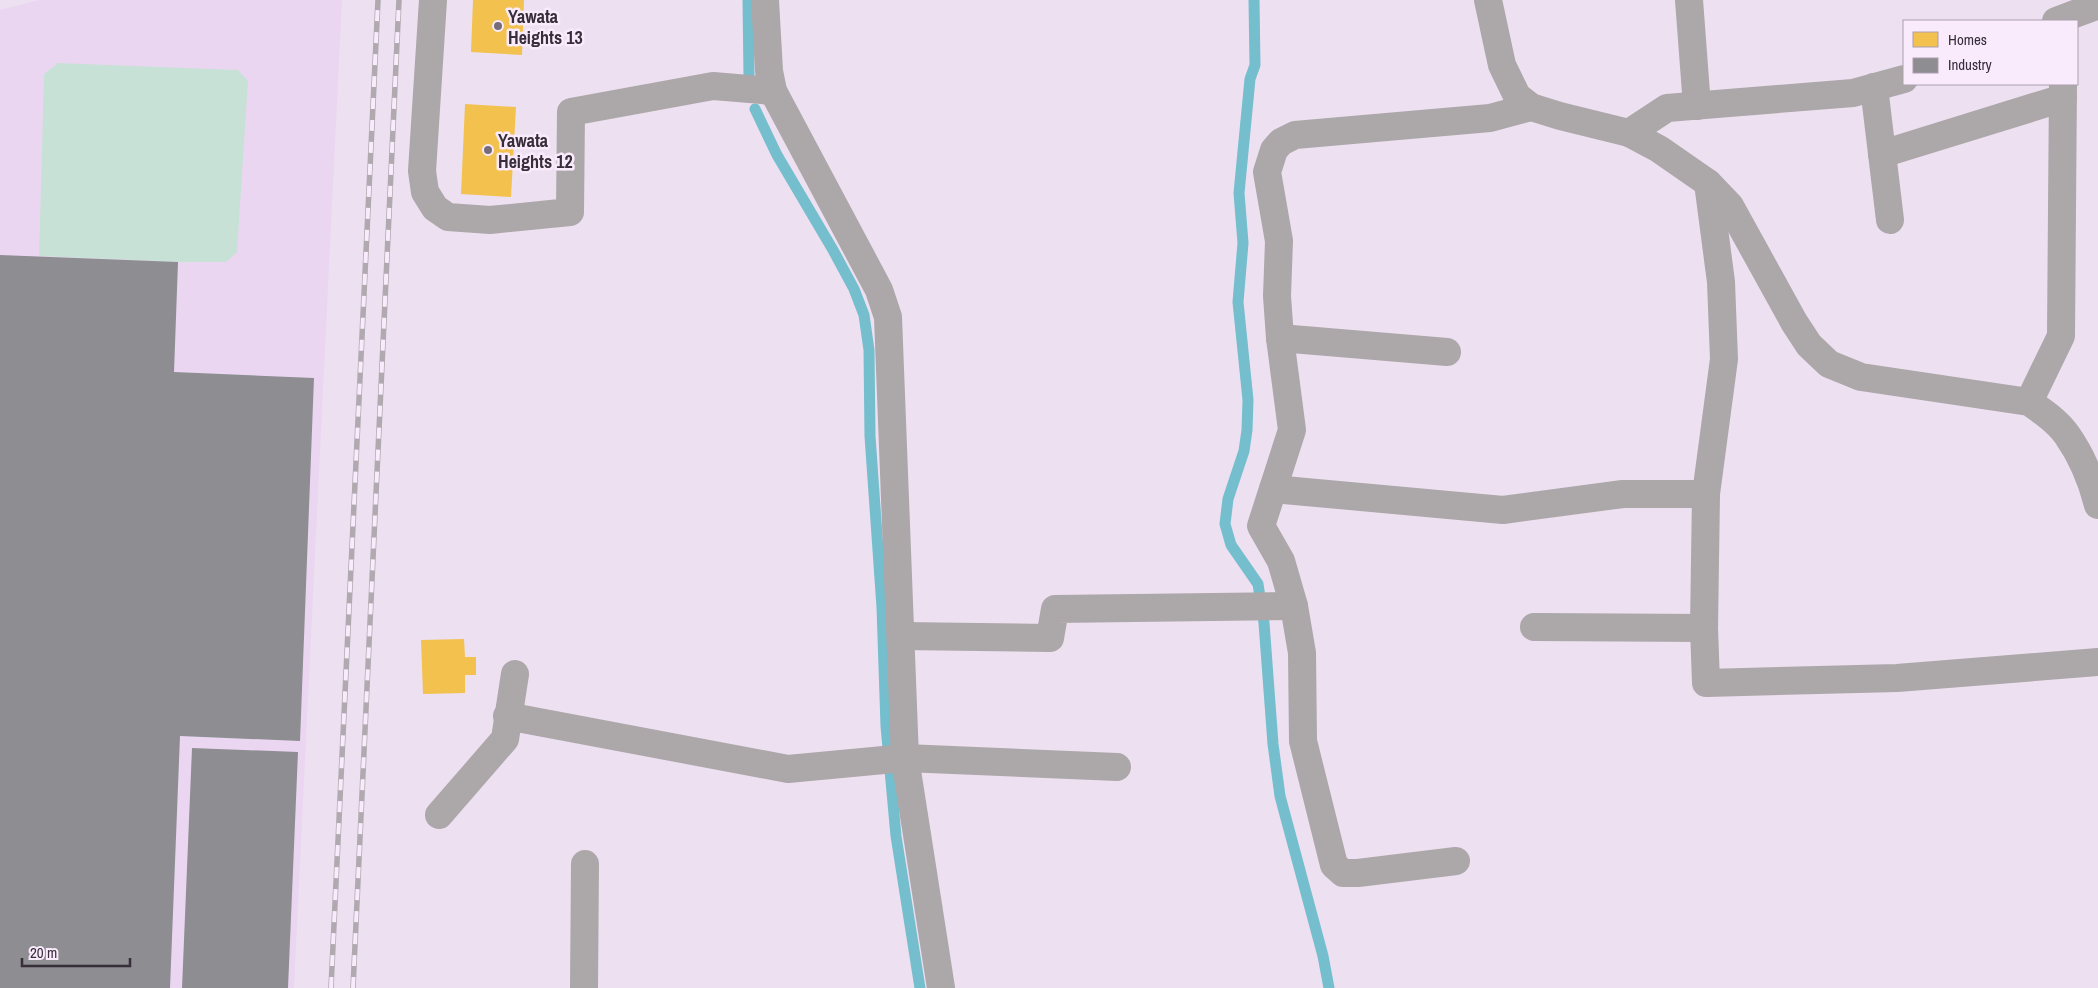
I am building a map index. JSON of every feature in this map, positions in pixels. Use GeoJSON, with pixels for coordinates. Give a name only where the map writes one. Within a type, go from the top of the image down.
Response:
{"type":"FeatureCollection","features":[{"type":"Feature","properties":{"kind":"street"},"geometry":{"type":"LineString","coordinates":[[433,0],[422,171],[425,192],[434,208],[448,217],[490,220],[570,212],[571,112],[713,86],[773,91]]}},
{"type":"Feature","properties":{"kind":"street"},"geometry":{"type":"LineString","coordinates":[[765,0],[769,71],[773,91],[879,290],[888,317],[905,758],[941,988]]}},
{"type":"Feature","properties":{"kind":"street"},"geometry":{"type":"LineString","coordinates":[[1488,0],[1502,65],[1518,96],[1531,107],[1629,133],[1659,149],[1708,183],[1730,206],[1794,322],[1809,345],[1829,364],[1861,377],[2029,402],[2050,417],[2066,435],[2092,483],[2098,505]]}},
{"type":"Feature","properties":{"kind":"street"},"geometry":{"type":"LineString","coordinates":[[1689,0],[1697,106]]}},
{"type":"Feature","properties":{"kind":"street"},"geometry":{"type":"LineString","coordinates":[[2059,20],[2096,6]]}},
{"type":"Feature","properties":{"kind":"street"},"geometry":{"type":"LineString","coordinates":[[1629,133],[1667,108],[1852,93],[1903,78]]}},
{"type":"Feature","properties":{"kind":"street"},"geometry":{"type":"LineString","coordinates":[[1874,87],[1890,220]]}},
{"type":"Feature","properties":{"kind":"street"},"geometry":{"type":"LineString","coordinates":[[1882,154],[2063,91],[2061,336],[2029,402]]}},
{"type":"Feature","properties":{"kind":"street"},"geometry":{"type":"LineString","coordinates":[[1456,861],[1358,873],[1343,873],[1334,864],[1304,741],[1302,654],[1294,606],[1281,561],[1261,526],[1292,430],[1280,338],[1277,296],[1279,241],[1267,172],[1274,150],[1281,142],[1295,135],[1490,118],[1531,107]]}},
{"type":"Feature","properties":{"kind":"street"},"geometry":{"type":"LineString","coordinates":[[1708,183],[1721,282],[1724,359],[1706,494],[1704,628],[1706,683],[1897,678],[2098,662]]}},
{"type":"Feature","properties":{"kind":"street"},"geometry":{"type":"LineString","coordinates":[[1280,338],[1447,352]]}},
{"type":"Feature","properties":{"kind":"street"},"geometry":{"type":"LineString","coordinates":[[1273,489],[1503,510],[1623,494],[1706,494]]}},
{"type":"Feature","properties":{"kind":"street"},"geometry":{"type":"LineString","coordinates":[[901,636],[1050,638],[1054,609],[1294,606]]}},
{"type":"Feature","properties":{"kind":"street"},"geometry":{"type":"LineString","coordinates":[[1534,626],[1704,628]]}},
{"type":"Feature","properties":{"kind":"street"},"geometry":{"type":"LineString","coordinates":[[439,815],[505,739],[507,716],[515,674]]}},
{"type":"Feature","properties":{"kind":"street"},"geometry":{"type":"LineString","coordinates":[[507,716],[788,769],[905,758],[1117,767]]}},
{"type":"Feature","properties":{"kind":"street"},"geometry":{"type":"LineString","coordinates":[[584,988],[585,864]]}},
{"type":"Feature","properties":{"kind":"shaded area"},"geometry":{"type":"Polygon","coordinates":[[[39,0],[342,0],[294,988],[0,988],[0,10],[39,0]]]}},
{"type":"Feature","properties":{"kind":"green space"},"geometry":{"type":"Polygon","coordinates":[[[58,63],[238,70],[248,81],[237,252],[226,262],[178,262],[39,256],[44,74],[58,63]]]}},
{"type":"Feature","properties":{"kind":"building: Homes","name":"Yawata Heights 13"},"geometry":{"type":"Polygon","coordinates":[[[473,0],[524,0],[522,55],[471,52],[473,0]]]}},
{"type":"Feature","properties":{"kind":"building: Homes","name":"Yawata Heights 12"},"geometry":{"type":"Polygon","coordinates":[[[465,104],[516,107],[511,197],[461,194],[465,104]]]}},
{"type":"Feature","properties":{"kind":"building: Homes"},"geometry":{"type":"Polygon","coordinates":[[[464,639],[465,657],[476,657],[476,675],[465,675],[465,693],[423,694],[421,640],[464,639]]]}},
{"type":"Feature","properties":{"kind":"building: Industry"},"geometry":{"type":"Polygon","coordinates":[[[0,255],[178,262],[174,372],[314,378],[300,741],[180,736],[170,988],[0,988],[0,255]]]}},
{"type":"Feature","properties":{"kind":"building: Industry"},"geometry":{"type":"Polygon","coordinates":[[[192,748],[298,752],[288,988],[182,988],[192,748]]]}},
{"type":"Feature","properties":{"kind":"waterway"},"geometry":{"type":"LineString","coordinates":[[748,0],[749,76]]}},
{"type":"Feature","properties":{"kind":"waterway"},"geometry":{"type":"LineString","coordinates":[[1254,0],[1255,65],[1250,79],[1239,193],[1243,243],[1238,302],[1248,400],[1247,430],[1244,451],[1228,499],[1225,524],[1231,545],[1258,584],[1264,623],[1273,744],[1280,796],[1323,956],[1329,988]]}},
{"type":"Feature","properties":{"kind":"waterway"},"geometry":{"type":"LineString","coordinates":[[755,109],[777,155],[854,289],[864,315],[869,350],[870,436],[882,607],[886,726],[896,836],[920,988]]}},
{"type":"Feature","properties":{"kind":"railway"},"geometry":{"type":"LineString","coordinates":[[331,988],[378,0]]}},
{"type":"Feature","properties":{"kind":"railway"},"geometry":{"type":"LineString","coordinates":[[353,988],[399,0]]}},
{"type":"Feature","properties":{"kind":"place","name":"Yawata Heights 13"},"geometry":{"type":"Point","coordinates":[498,26]}},
{"type":"Feature","properties":{"kind":"place","name":"Yawata Heights 12"},"geometry":{"type":"Point","coordinates":[488,150]}}]}
